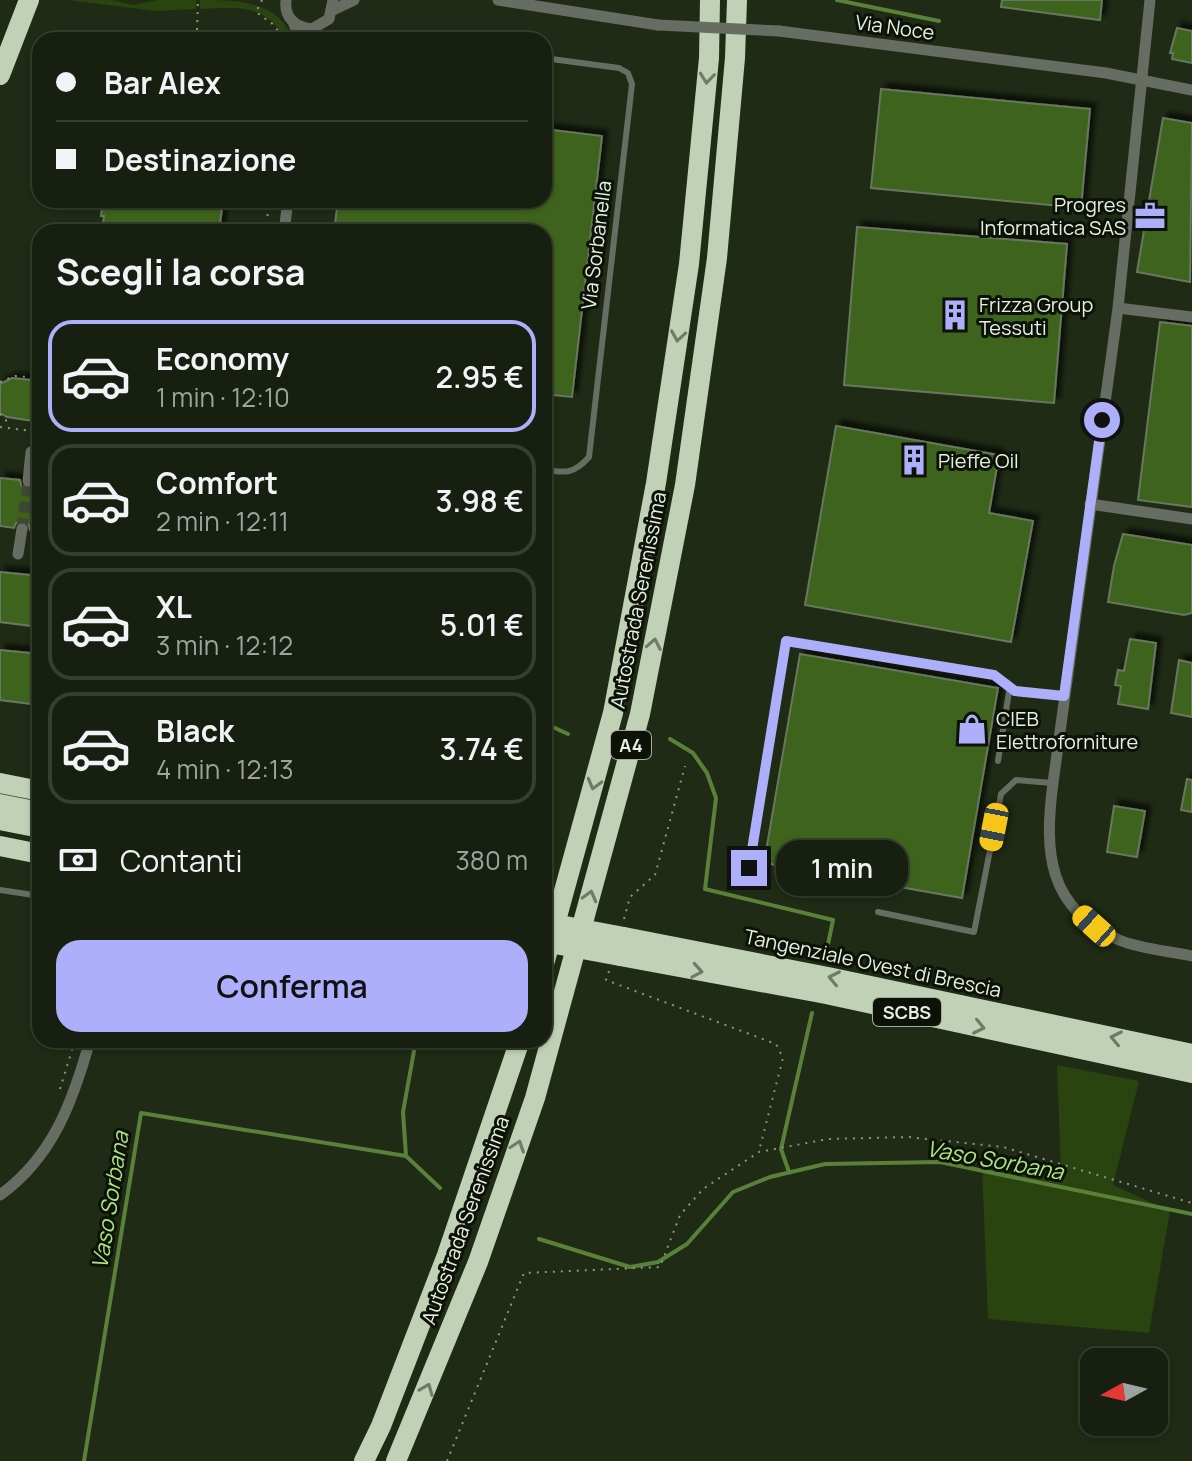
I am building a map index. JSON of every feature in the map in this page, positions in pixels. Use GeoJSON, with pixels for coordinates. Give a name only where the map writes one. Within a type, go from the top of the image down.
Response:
{"type":"FeatureCollection","features":[{"type":"Feature","properties":{"kind":"highway"},"geometry":{"type":"LineString","coordinates":[[0,84],[29,0]]}},
{"type":"Feature","properties":{"kind":"highway","name":"Autostrada Serenissima"},"geometry":{"type":"LineString","coordinates":[[552,935],[613,713],[656,483],[689,264],[709,58],[710,0]]}},
{"type":"Feature","properties":{"kind":"highway","name":"Autostrada Serenissima"},"geometry":{"type":"LineString","coordinates":[[552,1036],[640,714],[685,485],[717,258],[735,58],[737,0]]}},
{"type":"Feature","properties":{"kind":"highway"},"geometry":{"type":"LineString","coordinates":[[0,783],[32,789]]}},
{"type":"Feature","properties":{"kind":"highway"},"geometry":{"type":"LineString","coordinates":[[0,804],[32,810]]}},
{"type":"Feature","properties":{"kind":"highway"},"geometry":{"type":"LineString","coordinates":[[0,820],[32,826]]}},
{"type":"Feature","properties":{"kind":"highway"},"geometry":{"type":"LineString","coordinates":[[0,846],[32,852]]}},
{"type":"Feature","properties":{"kind":"highway"},"geometry":{"type":"LineString","coordinates":[[0,855],[32,861]]}},
{"type":"Feature","properties":{"kind":"highway","name":"Tangenziale Ovest di Brescia"},"geometry":{"type":"LineString","coordinates":[[552,925],[622,947],[1192,1073]]}},
{"type":"Feature","properties":{"kind":"highway","name":"Tangenziale Ovest di Brescia"},"geometry":{"type":"LineString","coordinates":[[552,943],[622,947],[849,981],[1192,1054]]}},
{"type":"Feature","properties":{"kind":"highway","name":"Autostrada Serenissima"},"geometry":{"type":"LineString","coordinates":[[364,1461],[381,1426],[447,1255],[517,1048]]}},
{"type":"Feature","properties":{"kind":"highway","name":"Autostrada Serenissima"},"geometry":{"type":"LineString","coordinates":[[396,1461],[478,1262],[535,1098],[549,1048]]}},
{"type":"Feature","properties":{"kind":"street"},"geometry":{"type":"LineString","coordinates":[[271,0],[285,3],[297,32]]}},
{"type":"Feature","properties":{"kind":"street"},"geometry":{"type":"LineString","coordinates":[[319,32],[333,5],[354,0]]}},
{"type":"Feature","properties":{"kind":"street","name":"Via Noce"},"geometry":{"type":"LineString","coordinates":[[498,0],[658,25],[779,31],[1106,73],[1192,90]]}},
{"type":"Feature","properties":{"kind":"street"},"geometry":{"type":"LineString","coordinates":[[1150,0],[1118,308],[1047,841],[1050,862],[1060,889],[1076,910],[1094,926],[1121,941],[1192,956]]}},
{"type":"Feature","properties":{"kind":"street"},"geometry":{"type":"LineString","coordinates":[[294,24],[312,29],[323,25]]}},
{"type":"Feature","properties":{"kind":"street"},"geometry":{"type":"LineString","coordinates":[[1118,308],[1192,317]]}},
{"type":"Feature","properties":{"kind":"street"},"geometry":{"type":"LineString","coordinates":[[28,481],[31,452]]}},
{"type":"Feature","properties":{"kind":"street"},"geometry":{"type":"LineString","coordinates":[[1090,504],[1192,519]]}},
{"type":"Feature","properties":{"kind":"street"},"geometry":{"type":"LineString","coordinates":[[18,554],[22,529]]}},
{"type":"Feature","properties":{"kind":"street"},"geometry":{"type":"LineString","coordinates":[[0,1195],[31,1168],[62,1123],[88,1048]]}},
{"type":"Feature","properties":{"kind":"lane","name":"Via Sorbanella"},"geometry":{"type":"LineString","coordinates":[[552,59],[619,68],[628,73],[632,84],[589,457],[578,469],[552,471]]}},
{"type":"Feature","properties":{"kind":"lane"},"geometry":{"type":"LineString","coordinates":[[749,868],[786,641],[994,675],[1015,691]]}},
{"type":"Feature","properties":{"kind":"lane"},"geometry":{"type":"LineString","coordinates":[[998,761],[1009,692],[1064,696]]}},
{"type":"Feature","properties":{"kind":"lane"},"geometry":{"type":"LineString","coordinates":[[878,912],[974,932],[1001,794],[1016,780],[1053,783]]}},
{"type":"Feature","properties":{"kind":"lane"},"geometry":{"type":"LineString","coordinates":[[0,890],[32,895]]}},
{"type":"Feature","properties":{"kind":"path"},"geometry":{"type":"LineString","coordinates":[[197,30],[198,0]]}},
{"type":"Feature","properties":{"kind":"path"},"geometry":{"type":"LineString","coordinates":[[262,0],[256,12],[279,32]]}},
{"type":"Feature","properties":{"kind":"path"},"geometry":{"type":"LineString","coordinates":[[0,382],[15,376],[32,377]]}},
{"type":"Feature","properties":{"kind":"path"},"geometry":{"type":"LineString","coordinates":[[0,414],[6,420],[2,427],[32,431]]}},
{"type":"Feature","properties":{"kind":"path"},"geometry":{"type":"LineString","coordinates":[[57,1097],[72,1048]]}},
{"type":"Feature","properties":{"kind":"path"},"geometry":{"type":"LineString","coordinates":[[447,1461],[524,1273],[660,1267],[680,1215],[703,1189],[759,1152],[828,1139],[908,1137],[1003,1147],[1192,1203]]}},
{"type":"Feature","properties":{"kind":"green space"},"geometry":{"type":"Polygon","coordinates":[[[68,0],[111,0],[133,5],[158,0],[196,0],[196,9],[156,11],[68,0]]]}},
{"type":"Feature","properties":{"kind":"green space"},"geometry":{"type":"Polygon","coordinates":[[[200,0],[255,5],[277,17],[289,32],[280,32],[268,19],[249,10],[200,9],[200,0]]]}},
{"type":"Feature","properties":{"kind":"green space"},"geometry":{"type":"Polygon","coordinates":[[[1057,1065],[1139,1081],[1113,1185],[1170,1211],[1149,1333],[988,1319],[982,1166],[1061,1171],[1057,1065]]]}},
{"type":"Feature","properties":{"kind":"building"},"geometry":{"type":"Polygon","coordinates":[[[1002,0],[1102,0],[1100,20],[1001,7],[1002,0]]]}},
{"type":"Feature","properties":{"kind":"building"},"geometry":{"type":"Polygon","coordinates":[[[1177,28],[1192,31],[1192,63],[1172,59],[1173,53],[1170,53],[1177,28]]]}},
{"type":"Feature","properties":{"kind":"building"},"geometry":{"type":"Polygon","coordinates":[[[881,89],[1090,109],[1081,208],[871,188],[881,89]]]}},
{"type":"Feature","properties":{"kind":"building"},"geometry":{"type":"Polygon","coordinates":[[[1163,118],[1192,123],[1190,282],[1137,272],[1163,118]]]}},
{"type":"Feature","properties":{"kind":"building"},"geometry":{"type":"Polygon","coordinates":[[[552,130],[602,136],[572,397],[552,395],[552,224],[335,224],[337,208],[552,208],[552,130]]]}},
{"type":"Feature","properties":{"kind":"building"},"geometry":{"type":"Polygon","coordinates":[[[102,208],[222,208],[220,224],[103,224],[104,216],[101,216],[102,208]]]}},
{"type":"Feature","properties":{"kind":"building","name":"Frizza Group Tessuti"},"geometry":{"type":"Polygon","coordinates":[[[857,227],[1067,244],[1054,403],[844,385],[857,227]]]}},
{"type":"Feature","properties":{"kind":"building"},"geometry":{"type":"Polygon","coordinates":[[[1160,322],[1192,326],[1192,507],[1138,500],[1160,322]]]}},
{"type":"Feature","properties":{"kind":"building"},"geometry":{"type":"Polygon","coordinates":[[[12,378],[32,380],[32,421],[0,413],[0,384],[12,378]]]}},
{"type":"Feature","properties":{"kind":"building"},"geometry":{"type":"Polygon","coordinates":[[[836,426],[999,455],[989,513],[1033,521],[1011,642],[805,605],[836,426]]]}},
{"type":"Feature","properties":{"kind":"building"},"geometry":{"type":"Polygon","coordinates":[[[0,478],[20,480],[26,489],[32,486],[32,530],[23,521],[16,523],[14,528],[0,526],[0,478]]]}},
{"type":"Feature","properties":{"kind":"building"},"geometry":{"type":"Polygon","coordinates":[[[1123,534],[1192,545],[1192,613],[1184,615],[1108,602],[1123,534]]]}},
{"type":"Feature","properties":{"kind":"building"},"geometry":{"type":"Polygon","coordinates":[[[0,572],[32,575],[32,626],[0,622],[0,572]]]}},
{"type":"Feature","properties":{"kind":"building"},"geometry":{"type":"Polygon","coordinates":[[[1130,639],[1156,643],[1148,709],[1118,704],[1121,686],[1115,685],[1118,670],[1124,671],[1130,639]]]}},
{"type":"Feature","properties":{"kind":"building"},"geometry":{"type":"Polygon","coordinates":[[[0,650],[32,653],[32,704],[0,700],[0,650]]]}},
{"type":"Feature","properties":{"kind":"building"},"geometry":{"type":"Polygon","coordinates":[[[800,654],[998,688],[962,898],[764,863],[800,654]]]}},
{"type":"Feature","properties":{"kind":"building"},"geometry":{"type":"Polygon","coordinates":[[[1179,660],[1192,663],[1192,717],[1171,713],[1179,660]]]}},
{"type":"Feature","properties":{"kind":"building"},"geometry":{"type":"Polygon","coordinates":[[[1187,779],[1192,780],[1192,812],[1181,810],[1187,779]]]}},
{"type":"Feature","properties":{"kind":"building"},"geometry":{"type":"Polygon","coordinates":[[[1114,806],[1145,811],[1137,857],[1107,852],[1114,806]]]}},
{"type":"Feature","properties":{"kind":"waterway"},"geometry":{"type":"LineString","coordinates":[[837,0],[939,21]]}},
{"type":"Feature","properties":{"kind":"waterway"},"geometry":{"type":"LineString","coordinates":[[552,727],[568,734]]}},
{"type":"Feature","properties":{"kind":"waterway"},"geometry":{"type":"LineString","coordinates":[[670,739],[693,753],[707,773],[716,798],[705,889],[833,920],[826,954]]}},
{"type":"Feature","properties":{"kind":"waterway"},"geometry":{"type":"LineString","coordinates":[[789,1172],[781,1149],[812,1013]]}},
{"type":"Feature","properties":{"kind":"waterway"},"geometry":{"type":"LineString","coordinates":[[406,1156],[403,1112],[415,1048]]}},
{"type":"Feature","properties":{"kind":"waterway","name":"Vaso Sorbana"},"geometry":{"type":"LineString","coordinates":[[84,1461],[141,1113],[406,1156],[440,1188]]}},
{"type":"Feature","properties":{"kind":"waterway","name":"Vaso Sorbana"},"geometry":{"type":"LineString","coordinates":[[539,1239],[630,1267],[658,1262],[687,1244],[733,1192],[770,1177],[825,1164],[940,1162],[1192,1214]]}},
{"type":"Feature","properties":{"kind":"tunnel"},"geometry":{"type":"LineString","coordinates":[[22,529],[28,481]]}},
{"type":"Feature","properties":{"kind":"place","name":"Progres Informatica SAS"},"geometry":{"type":"Point","coordinates":[1150,216]}},
{"type":"Feature","properties":{"kind":"place","name":"Frizza Group Tessuti"},"geometry":{"type":"Point","coordinates":[955,315]}},
{"type":"Feature","properties":{"kind":"place","name":"Pieffe Oil"},"geometry":{"type":"Point","coordinates":[914,460]}},
{"type":"Feature","properties":{"kind":"place","name":"CIEB Elettroforniture"},"geometry":{"type":"Point","coordinates":[972,729]}},
{"type":"Feature","properties":{"kind":"route"},"geometry":{"type":"LineString","coordinates":[[749,868],[786,641],[994,675],[1015,691],[1064,696],[1102,420]]}}]}
